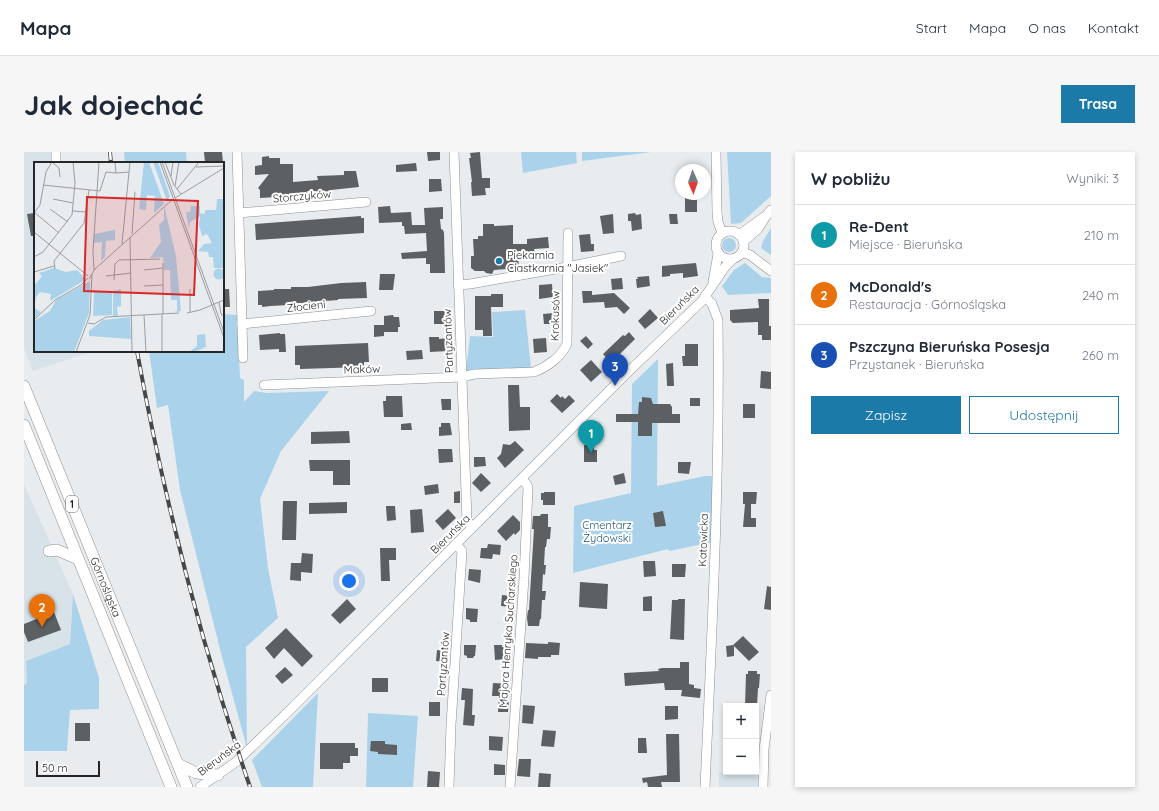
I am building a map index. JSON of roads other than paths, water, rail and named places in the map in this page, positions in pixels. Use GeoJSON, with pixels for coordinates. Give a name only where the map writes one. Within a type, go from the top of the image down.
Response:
{"type":"FeatureCollection","features":[{"type":"Feature","properties":{"kind":"main road","name":"Górnośląska"},"geometry":{"type":"LineString","coordinates":[[24,386],[187,787]]}},
{"type":"Feature","properties":{"kind":"main road","name":"Górnośląska"},"geometry":{"type":"LineString","coordinates":[[24,425],[27,442],[78,559],[171,787]]}},
{"type":"Feature","properties":{"kind":"main road"},"geometry":{"type":"LineString","coordinates":[[49,551],[57,550],[78,559]]}},
{"type":"Feature","properties":{"kind":"main road"},"geometry":{"type":"LineString","coordinates":[[178,764],[196,773],[218,774]]}},
{"type":"Feature","properties":{"kind":"street"},"geometry":{"type":"LineString","coordinates":[[237,152],[243,358]]}},
{"type":"Feature","properties":{"kind":"street","name":"Partyzantów"},"geometry":{"type":"LineString","coordinates":[[454,152],[467,521],[473,527]]}},
{"type":"Feature","properties":{"kind":"street"},"geometry":{"type":"LineString","coordinates":[[716,152],[717,212],[718,222],[722,233]]}},
{"type":"Feature","properties":{"kind":"street","name":"Storczyków"},"geometry":{"type":"LineString","coordinates":[[239,213],[366,202]]}},
{"type":"Feature","properties":{"kind":"street"},"geometry":{"type":"LineString","coordinates":[[768,213],[758,229],[742,243],[740,255],[733,259],[727,259],[718,254],[716,249],[716,240],[722,233],[731,231],[742,243],[750,255],[771,271]]}},
{"type":"Feature","properties":{"kind":"street","name":"Krokusów"},"geometry":{"type":"LineString","coordinates":[[461,377],[474,374],[534,372],[548,366],[564,350],[568,337],[568,233]]}},
{"type":"Feature","properties":{"kind":"street","name":"Bieruńska"},"geometry":{"type":"LineString","coordinates":[[708,293],[716,267],[718,254]]}},
{"type":"Feature","properties":{"kind":"street"},"geometry":{"type":"LineString","coordinates":[[458,285],[567,267],[621,256]]}},
{"type":"Feature","properties":{"kind":"street","name":"Bieruńska"},"geometry":{"type":"LineString","coordinates":[[200,787],[236,762],[254,746],[708,293],[725,267],[733,259]]}},
{"type":"Feature","properties":{"kind":"street","name":"Katowicka"},"geometry":{"type":"LineString","coordinates":[[705,787],[716,513],[718,411],[718,320],[708,293]]}},
{"type":"Feature","properties":{"kind":"street","name":"Złocieni"},"geometry":{"type":"LineString","coordinates":[[242,324],[371,311]]}},
{"type":"Feature","properties":{"kind":"street","name":"Maków"},"geometry":{"type":"LineString","coordinates":[[264,385],[461,377]]}},
{"type":"Feature","properties":{"kind":"street","name":"Majora Henryka Sucharskiego"},"geometry":{"type":"LineString","coordinates":[[510,787],[524,578],[528,488],[522,479]]}},
{"type":"Feature","properties":{"kind":"street","name":"Partyzantów"},"geometry":{"type":"LineString","coordinates":[[449,787],[451,718],[462,551],[456,544]]}},
{"type":"Feature","properties":{"kind":"street"},"geometry":{"type":"LineString","coordinates":[[763,787],[764,749],[771,695]]}},
{"type":"Feature","properties":{"kind":"railway"},"geometry":{"type":"LineString","coordinates":[[110,152],[111,162]]}},
{"type":"Feature","properties":{"kind":"railway"},"geometry":{"type":"LineString","coordinates":[[137,352],[159,461],[185,571],[215,679],[250,787]]}},
{"type":"Feature","properties":{"kind":"place","name":"Piekarnia Ciastkarnia \"Jasiek\""},"geometry":{"type":"Point","coordinates":[499,261]}},
{"type":"Feature","properties":{"kind":"place","name":"Pszczyna Bieruńska Posesja"},"geometry":{"type":"Point","coordinates":[615,386]}},
{"type":"Feature","properties":{"kind":"place","name":"Re-Dent"},"geometry":{"type":"Point","coordinates":[591,453]}},
{"type":"Feature","properties":{"kind":"place","name":"McDonald's"},"geometry":{"type":"Point","coordinates":[42,627]}},
{"type":"Feature","properties":{"kind":"park label","name":"Cmentarz Żydowski"},"geometry":{"type":"Point","coordinates":[607,531]}}]}
